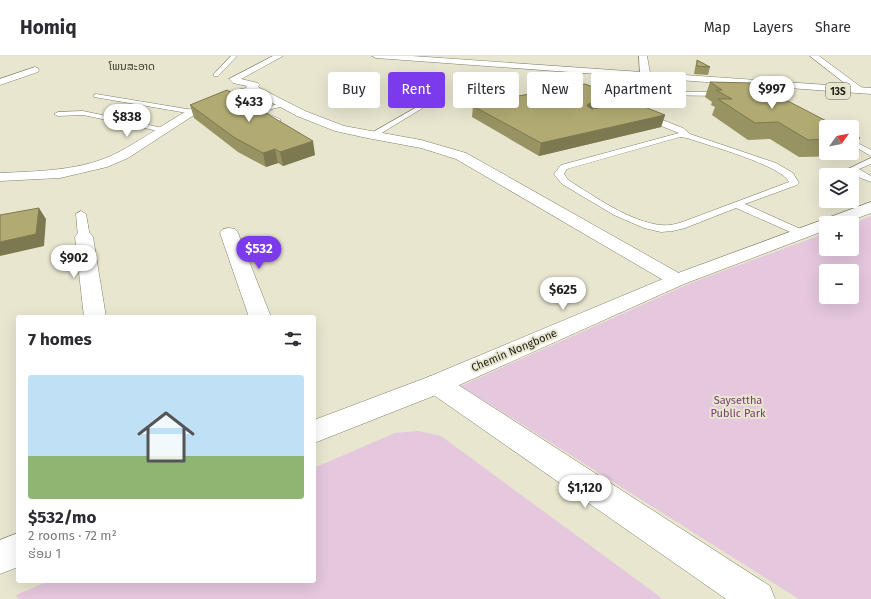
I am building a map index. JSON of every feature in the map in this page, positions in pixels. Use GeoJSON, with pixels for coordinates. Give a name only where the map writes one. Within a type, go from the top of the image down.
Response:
{"type":"FeatureCollection","features":[{"type":"Feature","properties":{"kind":"main road"},"geometry":{"type":"LineString","coordinates":[[252,88],[255,85],[236,81],[234,79],[279,56]]}},
{"type":"Feature","properties":{"kind":"main road","name":"13S"},"geometry":{"type":"LineString","coordinates":[[376,56],[871,90]]}},
{"type":"Feature","properties":{"kind":"main road","name":"13S"},"geometry":{"type":"LineString","coordinates":[[405,56],[631,72]]}},
{"type":"Feature","properties":{"kind":"main road"},"geometry":{"type":"LineString","coordinates":[[643,56],[645,72]]}},
{"type":"Feature","properties":{"kind":"main road"},"geometry":{"type":"LineString","coordinates":[[814,56],[860,90]]}},
{"type":"Feature","properties":{"kind":"main road"},"geometry":{"type":"LineString","coordinates":[[0,82],[35,70]]}},
{"type":"Feature","properties":{"kind":"main road","name":"13S"},"geometry":{"type":"LineString","coordinates":[[686,76],[770,81],[871,96]]}},
{"type":"Feature","properties":{"kind":"main road"},"geometry":{"type":"LineString","coordinates":[[0,78],[11,79]]}},
{"type":"Feature","properties":{"kind":"main road"},"geometry":{"type":"LineString","coordinates":[[0,177],[60,174],[92,168],[124,155],[193,112],[232,93],[252,88],[282,105],[335,127],[434,147],[461,156],[677,280]]}},
{"type":"Feature","properties":{"kind":"main road","name":"Chemin Nongbone"},"geometry":{"type":"LineString","coordinates":[[848,216],[871,207]]}},
{"type":"Feature","properties":{"kind":"main road","name":"Chemin Nongbone"},"geometry":{"type":"LineString","coordinates":[[316,431],[437,384],[677,280],[819,227]]}},
{"type":"Feature","properties":{"kind":"main road"},"geometry":{"type":"LineString","coordinates":[[229,233],[259,315]]}},
{"type":"Feature","properties":{"kind":"main road"},"geometry":{"type":"LineString","coordinates":[[84,237],[95,315]]}},
{"type":"Feature","properties":{"kind":"main road"},"geometry":{"type":"LineString","coordinates":[[437,384],[757,599]]}},
{"type":"Feature","properties":{"kind":"main road"},"geometry":{"type":"LineString","coordinates":[[0,557],[16,551]]}},
{"type":"Feature","properties":{"kind":"lane"},"geometry":{"type":"LineString","coordinates":[[216,75],[234,56]]}},
{"type":"Feature","properties":{"kind":"lane"},"geometry":{"type":"LineString","coordinates":[[686,94],[736,94]]}},
{"type":"Feature","properties":{"kind":"lane"},"geometry":{"type":"LineString","coordinates":[[96,96],[193,112]]}},
{"type":"Feature","properties":{"kind":"lane"},"geometry":{"type":"LineString","coordinates":[[282,105],[266,109],[262,112],[282,124]]}},
{"type":"Feature","properties":{"kind":"lane"},"geometry":{"type":"LineString","coordinates":[[372,135],[419,108]]}},
{"type":"Feature","properties":{"kind":"lane"},"geometry":{"type":"LineString","coordinates":[[58,114],[83,113],[163,130]]}},
{"type":"Feature","properties":{"kind":"lane"},"geometry":{"type":"LineString","coordinates":[[636,113],[674,128],[688,136],[773,165],[790,175],[794,183],[673,228],[658,230],[638,224],[565,182],[559,174],[564,167],[680,135],[688,136]]}},
{"type":"Feature","properties":{"kind":"lane"},"geometry":{"type":"LineString","coordinates":[[859,146],[871,153]]}},
{"type":"Feature","properties":{"kind":"lane"},"geometry":{"type":"LineString","coordinates":[[871,161],[852,169],[871,179]]}},
{"type":"Feature","properties":{"kind":"lane"},"geometry":{"type":"LineString","coordinates":[[736,204],[801,233]]}},
{"type":"Feature","properties":{"kind":"lane"},"geometry":{"type":"LineString","coordinates":[[81,214],[84,237]]}},
{"type":"Feature","properties":{"kind":"green space","name":"Saysettha Public Park"},"geometry":{"type":"Polygon","coordinates":[[[871,216],[871,599],[799,599],[461,386],[691,283],[819,236],[819,256],[859,256],[859,221],[871,216]]]}},
{"type":"Feature","properties":{"kind":"green space"},"geometry":{"type":"Polygon","coordinates":[[[418,431],[441,436],[663,599],[18,599],[16,595],[44,583],[316,583],[316,467],[395,433],[418,431]]]}},
{"type":"Feature","properties":{"kind":"building"},"geometry":{"type":"Polygon","coordinates":[[[697,60],[710,67],[697,66],[697,60]]]}},
{"type":"Feature","properties":{"kind":"building"},"geometry":{"type":"Polygon","coordinates":[[[710,82],[753,83],[824,120],[819,120],[819,139],[808,140],[778,122],[755,123],[718,99],[732,99],[716,90],[722,90],[710,82]]]}},
{"type":"Feature","properties":{"kind":"building"},"geometry":{"type":"Polygon","coordinates":[[[583,84],[591,86],[591,103],[587,106],[592,109],[647,108],[665,115],[541,143],[477,108],[519,108],[519,96],[527,94],[527,108],[583,108],[583,84]]]}},
{"type":"Feature","properties":{"kind":"building"},"geometry":{"type":"Polygon","coordinates":[[[227,90],[313,141],[280,152],[275,149],[263,153],[235,138],[190,105],[227,90]]]}},
{"type":"Feature","properties":{"kind":"building"},"geometry":{"type":"Polygon","coordinates":[[[39,208],[36,234],[0,242],[0,215],[39,208]]]}},
{"type":"Feature","properties":{"kind":"district","name":"ໂພນສະອາດ"},"geometry":{"type":"Point","coordinates":[132,66]}}]}
